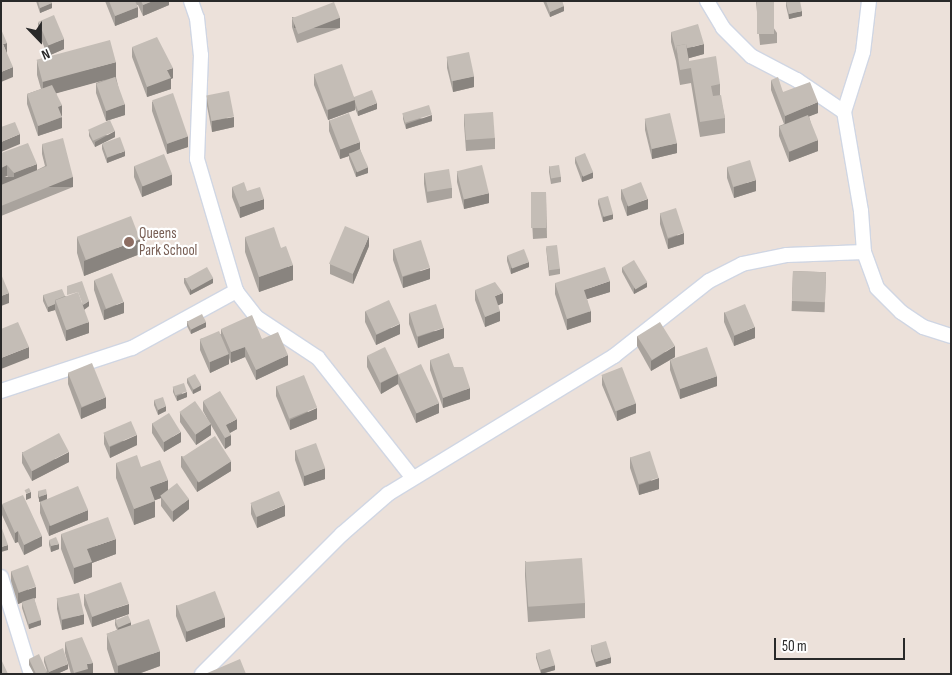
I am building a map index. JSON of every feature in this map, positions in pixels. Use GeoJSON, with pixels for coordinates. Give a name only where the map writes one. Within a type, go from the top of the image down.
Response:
{"type":"FeatureCollection","features":[{"type":"Feature","properties":{"kind":"street"},"geometry":{"type":"LineString","coordinates":[[191,1],[197,18],[201,55],[197,159],[236,291],[256,317],[318,358],[412,477]]}},
{"type":"Feature","properties":{"kind":"street"},"geometry":{"type":"LineString","coordinates":[[707,1],[723,28],[751,56],[797,80],[844,112]]}},
{"type":"Feature","properties":{"kind":"street"},"geometry":{"type":"LineString","coordinates":[[869,1],[863,52],[844,112],[862,211],[864,252],[877,288],[901,312],[923,327],[951,336]]}},
{"type":"Feature","properties":{"kind":"street"},"geometry":{"type":"LineString","coordinates":[[202,674],[342,534],[412,477],[614,356],[702,286],[742,264],[787,255],[864,252]]}},
{"type":"Feature","properties":{"kind":"street"},"geometry":{"type":"LineString","coordinates":[[1,391],[132,348],[236,291]]}},
{"type":"Feature","properties":{"kind":"street"},"geometry":{"type":"LineString","coordinates":[[1,577],[31,674]]}},
{"type":"Feature","properties":{"kind":"building"},"geometry":{"type":"Polygon","coordinates":[[[38,1],[51,1],[52,3],[40,8],[38,1]]]}},
{"type":"Feature","properties":{"kind":"building"},"geometry":{"type":"Polygon","coordinates":[[[109,1],[135,1],[138,7],[115,16],[109,1]]]}},
{"type":"Feature","properties":{"kind":"building"},"geometry":{"type":"Polygon","coordinates":[[[141,1],[153,1],[143,5],[141,1]]]}},
{"type":"Feature","properties":{"kind":"building"},"geometry":{"type":"Polygon","coordinates":[[[546,1],[562,1],[564,6],[550,12],[546,1]]]}},
{"type":"Feature","properties":{"kind":"building"},"geometry":{"type":"Polygon","coordinates":[[[757,1],[774,1],[774,34],[757,34],[757,1]]]}},
{"type":"Feature","properties":{"kind":"building"},"geometry":{"type":"Polygon","coordinates":[[[786,1],[800,1],[802,11],[789,14],[786,1]]]}},
{"type":"Feature","properties":{"kind":"building"},"geometry":{"type":"Polygon","coordinates":[[[334,2],[340,18],[298,34],[292,18],[334,2]]]}},
{"type":"Feature","properties":{"kind":"building"},"geometry":{"type":"Polygon","coordinates":[[[54,15],[64,39],[49,46],[38,22],[54,15]]]}},
{"type":"Feature","properties":{"kind":"building"},"geometry":{"type":"Polygon","coordinates":[[[698,24],[704,44],[687,48],[686,44],[676,46],[676,51],[671,32],[698,24]]]}},
{"type":"Feature","properties":{"kind":"building"},"geometry":{"type":"Polygon","coordinates":[[[1,29],[7,43],[3,44],[13,67],[1,72],[1,29]]]}},
{"type":"Feature","properties":{"kind":"building"},"geometry":{"type":"Polygon","coordinates":[[[157,37],[173,68],[167,70],[171,78],[147,87],[132,47],[157,37]]]}},
{"type":"Feature","properties":{"kind":"building"},"geometry":{"type":"Polygon","coordinates":[[[110,40],[116,62],[43,82],[37,60],[110,40]]]}},
{"type":"Feature","properties":{"kind":"building"},"geometry":{"type":"Polygon","coordinates":[[[686,44],[689,61],[716,56],[720,84],[711,86],[713,96],[721,95],[725,118],[700,122],[691,68],[680,70],[676,46],[686,44]]]}},
{"type":"Feature","properties":{"kind":"building"},"geometry":{"type":"Polygon","coordinates":[[[469,52],[474,76],[452,81],[447,57],[469,52]]]}},
{"type":"Feature","properties":{"kind":"building"},"geometry":{"type":"Polygon","coordinates":[[[342,64],[355,100],[327,110],[314,74],[342,64]]]}},
{"type":"Feature","properties":{"kind":"building"},"geometry":{"type":"Polygon","coordinates":[[[115,77],[125,104],[106,111],[96,84],[115,77]]]}},
{"type":"Feature","properties":{"kind":"building"},"geometry":{"type":"Polygon","coordinates":[[[778,77],[783,92],[810,82],[818,102],[785,116],[771,80],[778,77]]]}},
{"type":"Feature","properties":{"kind":"building"},"geometry":{"type":"Polygon","coordinates":[[[52,85],[62,105],[58,107],[62,117],[38,126],[27,94],[52,85]]]}},
{"type":"Feature","properties":{"kind":"building"},"geometry":{"type":"Polygon","coordinates":[[[372,90],[377,103],[358,111],[354,97],[372,90]]]}},
{"type":"Feature","properties":{"kind":"building"},"geometry":{"type":"Polygon","coordinates":[[[229,91],[234,117],[211,121],[206,95],[229,91]]]}},
{"type":"Feature","properties":{"kind":"building"},"geometry":{"type":"Polygon","coordinates":[[[173,93],[188,136],[167,144],[152,100],[173,93]]]}},
{"type":"Feature","properties":{"kind":"building"},"geometry":{"type":"Polygon","coordinates":[[[429,105],[432,115],[405,123],[402,113],[429,105]]]}},
{"type":"Feature","properties":{"kind":"building"},"geometry":{"type":"Polygon","coordinates":[[[493,112],[495,138],[466,140],[464,114],[493,112]]]}},
{"type":"Feature","properties":{"kind":"building"},"geometry":{"type":"Polygon","coordinates":[[[349,113],[360,142],[341,149],[329,121],[349,113]]]}},
{"type":"Feature","properties":{"kind":"building"},"geometry":{"type":"Polygon","coordinates":[[[670,113],[677,143],[652,149],[645,119],[670,113]]]}},
{"type":"Feature","properties":{"kind":"building"},"geometry":{"type":"Polygon","coordinates":[[[808,115],[818,140],[789,152],[779,127],[808,115]]]}},
{"type":"Feature","properties":{"kind":"building"},"geometry":{"type":"Polygon","coordinates":[[[110,120],[115,131],[93,141],[88,130],[110,120]]]}},
{"type":"Feature","properties":{"kind":"building"},"geometry":{"type":"Polygon","coordinates":[[[15,122],[20,134],[1,142],[1,127],[15,122]]]}},
{"type":"Feature","properties":{"kind":"building"},"geometry":{"type":"Polygon","coordinates":[[[120,137],[125,151],[107,158],[102,143],[120,137]]]}},
{"type":"Feature","properties":{"kind":"building"},"geometry":{"type":"Polygon","coordinates":[[[63,138],[73,177],[1,206],[1,185],[47,166],[42,144],[63,138]]]}},
{"type":"Feature","properties":{"kind":"building"},"geometry":{"type":"Polygon","coordinates":[[[28,143],[37,164],[14,173],[7,165],[1,168],[1,153],[28,143]]]}},
{"type":"Feature","properties":{"kind":"building"},"geometry":{"type":"Polygon","coordinates":[[[360,149],[368,167],[357,172],[349,154],[360,149]]]}},
{"type":"Feature","properties":{"kind":"building"},"geometry":{"type":"Polygon","coordinates":[[[585,153],[593,172],[583,177],[575,157],[585,153]]]}},
{"type":"Feature","properties":{"kind":"building"},"geometry":{"type":"Polygon","coordinates":[[[164,154],[172,174],[143,186],[134,166],[164,154]]]}},
{"type":"Feature","properties":{"kind":"building"},"geometry":{"type":"Polygon","coordinates":[[[750,160],[756,180],[733,187],[727,167],[750,160]]]}},
{"type":"Feature","properties":{"kind":"building"},"geometry":{"type":"Polygon","coordinates":[[[482,165],[489,193],[464,199],[457,171],[482,165]]]}},
{"type":"Feature","properties":{"kind":"building"},"geometry":{"type":"Polygon","coordinates":[[[559,165],[561,177],[551,178],[549,167],[559,165]]]}},
{"type":"Feature","properties":{"kind":"building"},"geometry":{"type":"Polygon","coordinates":[[[449,169],[452,188],[427,192],[424,173],[449,169]]]}},
{"type":"Feature","properties":{"kind":"building"},"geometry":{"type":"Polygon","coordinates":[[[244,182],[247,191],[260,187],[264,199],[240,207],[232,187],[244,182]]]}},
{"type":"Feature","properties":{"kind":"building"},"geometry":{"type":"Polygon","coordinates":[[[641,182],[648,199],[628,207],[622,190],[641,182]]]}},
{"type":"Feature","properties":{"kind":"building"},"geometry":{"type":"Polygon","coordinates":[[[531,192],[546,192],[546,228],[531,228],[531,192]]]}},
{"type":"Feature","properties":{"kind":"building"},"geometry":{"type":"Polygon","coordinates":[[[608,196],[613,214],[604,217],[598,199],[608,196]]]}},
{"type":"Feature","properties":{"kind":"building"},"geometry":{"type":"Polygon","coordinates":[[[676,208],[684,233],[668,238],[660,213],[676,208]]]}},
{"type":"Feature","properties":{"kind":"building"},"geometry":{"type":"Polygon","coordinates":[[[131,216],[140,239],[86,260],[77,237],[131,216]]]}},
{"type":"Feature","properties":{"kind":"building"},"geometry":{"type":"Polygon","coordinates":[[[345,226],[369,236],[353,274],[329,264],[345,226]]]}},
{"type":"Feature","properties":{"kind":"building"},"geometry":{"type":"Polygon","coordinates":[[[274,227],[281,248],[286,246],[293,265],[259,277],[245,237],[274,227]]]}},
{"type":"Feature","properties":{"kind":"building"},"geometry":{"type":"Polygon","coordinates":[[[421,240],[430,268],[402,277],[393,249],[421,240]]]}},
{"type":"Feature","properties":{"kind":"building"},"geometry":{"type":"Polygon","coordinates":[[[557,245],[560,269],[549,270],[546,246],[557,245]]]}},
{"type":"Feature","properties":{"kind":"building"},"geometry":{"type":"Polygon","coordinates":[[[524,249],[529,262],[512,269],[507,255],[524,249]]]}},
{"type":"Feature","properties":{"kind":"building"},"geometry":{"type":"Polygon","coordinates":[[[634,260],[647,282],[635,289],[622,267],[634,260]]]}},
{"type":"Feature","properties":{"kind":"building"},"geometry":{"type":"Polygon","coordinates":[[[207,267],[213,278],[191,290],[185,279],[207,267]]]}},
{"type":"Feature","properties":{"kind":"building"},"geometry":{"type":"Polygon","coordinates":[[[605,267],[610,281],[584,290],[591,311],[567,319],[555,283],[605,267]]]}},
{"type":"Feature","properties":{"kind":"building"},"geometry":{"type":"Polygon","coordinates":[[[793,271],[826,272],[825,302],[792,301],[793,271]]]}},
{"type":"Feature","properties":{"kind":"building"},"geometry":{"type":"Polygon","coordinates":[[[112,273],[124,302],[106,309],[94,280],[112,273]]]}},
{"type":"Feature","properties":{"kind":"building"},"geometry":{"type":"Polygon","coordinates":[[[1,274],[9,293],[1,296],[1,274]]]}},
{"type":"Feature","properties":{"kind":"building"},"geometry":{"type":"Polygon","coordinates":[[[82,281],[89,301],[83,305],[78,292],[67,295],[67,286],[82,281]]]}},
{"type":"Feature","properties":{"kind":"building"},"geometry":{"type":"Polygon","coordinates":[[[495,282],[503,293],[495,296],[500,311],[485,317],[475,290],[495,282]]]}},
{"type":"Feature","properties":{"kind":"building"},"geometry":{"type":"Polygon","coordinates":[[[62,289],[65,296],[55,300],[55,304],[48,307],[43,295],[62,289]]]}},
{"type":"Feature","properties":{"kind":"building"},"geometry":{"type":"Polygon","coordinates":[[[78,292],[89,322],[66,330],[55,300],[78,292]]]}},
{"type":"Feature","properties":{"kind":"building"},"geometry":{"type":"Polygon","coordinates":[[[389,300],[400,324],[376,335],[365,311],[389,300]]]}},
{"type":"Feature","properties":{"kind":"building"},"geometry":{"type":"Polygon","coordinates":[[[436,304],[444,328],[417,336],[409,313],[436,304]]]}},
{"type":"Feature","properties":{"kind":"building"},"geometry":{"type":"Polygon","coordinates":[[[745,304],[755,327],[735,336],[725,313],[745,304]]]}},
{"type":"Feature","properties":{"kind":"building"},"geometry":{"type":"Polygon","coordinates":[[[202,314],[206,322],[191,330],[187,322],[202,314]]]}},
{"type":"Feature","properties":{"kind":"building"},"geometry":{"type":"Polygon","coordinates":[[[252,315],[262,339],[278,332],[288,355],[256,370],[245,347],[231,352],[221,329],[252,315]]]}},
{"type":"Feature","properties":{"kind":"building"},"geometry":{"type":"Polygon","coordinates":[[[18,322],[29,347],[1,358],[1,329],[18,322]]]}},
{"type":"Feature","properties":{"kind":"building"},"geometry":{"type":"Polygon","coordinates":[[[660,322],[675,346],[652,360],[637,336],[660,322]]]}},
{"type":"Feature","properties":{"kind":"building"},"geometry":{"type":"Polygon","coordinates":[[[219,331],[229,354],[209,362],[200,339],[219,331]]]}},
{"type":"Feature","properties":{"kind":"building"},"geometry":{"type":"Polygon","coordinates":[[[385,347],[398,374],[380,383],[367,356],[385,347]]]}},
{"type":"Feature","properties":{"kind":"building"},"geometry":{"type":"Polygon","coordinates":[[[707,347],[717,376],[680,389],[670,360],[707,347]]]}},
{"type":"Feature","properties":{"kind":"building"},"geometry":{"type":"Polygon","coordinates":[[[449,353],[454,367],[463,367],[470,388],[443,398],[430,360],[449,353]]]}},
{"type":"Feature","properties":{"kind":"building"},"geometry":{"type":"Polygon","coordinates":[[[92,363],[106,397],[82,407],[68,373],[92,363]]]}},
{"type":"Feature","properties":{"kind":"building"},"geometry":{"type":"Polygon","coordinates":[[[421,364],[439,403],[417,414],[398,375],[421,364]]]}},
{"type":"Feature","properties":{"kind":"building"},"geometry":{"type":"Polygon","coordinates":[[[622,367],[636,403],[615,411],[601,375],[622,367]]]}},
{"type":"Feature","properties":{"kind":"building"},"geometry":{"type":"Polygon","coordinates":[[[195,374],[201,385],[193,390],[187,378],[195,374]]]}},
{"type":"Feature","properties":{"kind":"building"},"geometry":{"type":"Polygon","coordinates":[[[304,375],[317,407],[289,419],[276,386],[304,375]]]}},
{"type":"Feature","properties":{"kind":"building"},"geometry":{"type":"Polygon","coordinates":[[[184,383],[187,392],[175,395],[173,387],[184,383]]]}},
{"type":"Feature","properties":{"kind":"building"},"geometry":{"type":"Polygon","coordinates":[[[220,391],[237,419],[226,425],[231,435],[225,438],[203,401],[220,391]]]}},
{"type":"Feature","properties":{"kind":"building"},"geometry":{"type":"Polygon","coordinates":[[[163,397],[166,406],[158,410],[154,400],[163,397]]]}},
{"type":"Feature","properties":{"kind":"building"},"geometry":{"type":"Polygon","coordinates":[[[195,401],[211,424],[195,435],[179,412],[195,401]]]}},
{"type":"Feature","properties":{"kind":"building"},"geometry":{"type":"Polygon","coordinates":[[[169,413],[181,432],[164,442],[152,424],[169,413]]]}},
{"type":"Feature","properties":{"kind":"building"},"geometry":{"type":"Polygon","coordinates":[[[131,421],[137,435],[109,447],[103,433],[131,421]]]}},
{"type":"Feature","properties":{"kind":"building"},"geometry":{"type":"Polygon","coordinates":[[[59,433],[69,452],[32,471],[22,453],[59,433]]]}},
{"type":"Feature","properties":{"kind":"building"},"geometry":{"type":"Polygon","coordinates":[[[215,436],[231,461],[199,482],[182,457],[215,436]]]}},
{"type":"Feature","properties":{"kind":"building"},"geometry":{"type":"Polygon","coordinates":[[[316,443],[325,468],[305,476],[295,451],[316,443]]]}},
{"type":"Feature","properties":{"kind":"building"},"geometry":{"type":"Polygon","coordinates":[[[650,451],[659,478],[639,484],[630,457],[650,451]]]}},
{"type":"Feature","properties":{"kind":"building"},"geometry":{"type":"Polygon","coordinates":[[[137,455],[141,467],[160,460],[168,480],[150,487],[155,501],[134,509],[116,463],[137,455]]]}},
{"type":"Feature","properties":{"kind":"building"},"geometry":{"type":"Polygon","coordinates":[[[177,483],[189,499],[172,512],[160,496],[177,483]]]}},
{"type":"Feature","properties":{"kind":"building"},"geometry":{"type":"Polygon","coordinates":[[[78,486],[88,510],[50,526],[40,502],[78,486]]]}},
{"type":"Feature","properties":{"kind":"building"},"geometry":{"type":"Polygon","coordinates":[[[29,488],[31,492],[26,494],[25,490],[29,488]]]}},
{"type":"Feature","properties":{"kind":"building"},"geometry":{"type":"Polygon","coordinates":[[[46,489],[47,494],[39,497],[38,491],[46,489]]]}},
{"type":"Feature","properties":{"kind":"building"},"geometry":{"type":"Polygon","coordinates":[[[279,491],[285,505],[256,517],[250,503],[279,491]]]}},
{"type":"Feature","properties":{"kind":"building"},"geometry":{"type":"Polygon","coordinates":[[[23,495],[42,536],[24,545],[18,531],[15,533],[2,504],[23,495]]]}},
{"type":"Feature","properties":{"kind":"building"},"geometry":{"type":"Polygon","coordinates":[[[108,517],[116,539],[87,549],[92,562],[74,568],[61,534],[108,517]]]}},
{"type":"Feature","properties":{"kind":"building"},"geometry":{"type":"Polygon","coordinates":[[[1,526],[8,545],[1,547],[1,526]]]}},
{"type":"Feature","properties":{"kind":"building"},"geometry":{"type":"Polygon","coordinates":[[[56,537],[59,544],[51,546],[49,540],[56,537]]]}},
{"type":"Feature","properties":{"kind":"building"},"geometry":{"type":"Polygon","coordinates":[[[582,558],[585,603],[528,607],[525,562],[582,558]]]}},
{"type":"Feature","properties":{"kind":"building"},"geometry":{"type":"Polygon","coordinates":[[[28,565],[36,587],[19,593],[11,571],[28,565]]]}},
{"type":"Feature","properties":{"kind":"building"},"geometry":{"type":"Polygon","coordinates":[[[121,582],[129,604],[92,617],[84,595],[121,582]]]}},
{"type":"Feature","properties":{"kind":"building"},"geometry":{"type":"Polygon","coordinates":[[[215,591],[225,617],[187,632],[177,606],[215,591]]]}},
{"type":"Feature","properties":{"kind":"building"},"geometry":{"type":"Polygon","coordinates":[[[79,593],[84,614],[62,620],[57,598],[79,593]]]}},
{"type":"Feature","properties":{"kind":"building"},"geometry":{"type":"Polygon","coordinates":[[[34,598],[41,620],[29,624],[22,602],[34,598]]]}},
{"type":"Feature","properties":{"kind":"building"},"geometry":{"type":"Polygon","coordinates":[[[128,615],[131,622],[118,628],[115,620],[128,615]]]}},
{"type":"Feature","properties":{"kind":"building"},"geometry":{"type":"Polygon","coordinates":[[[149,619],[160,651],[118,666],[106,634],[149,619]]]}},
{"type":"Feature","properties":{"kind":"building"},"geometry":{"type":"Polygon","coordinates":[[[82,637],[93,663],[87,664],[88,669],[74,673],[65,642],[82,637]]]}},
{"type":"Feature","properties":{"kind":"building"},"geometry":{"type":"Polygon","coordinates":[[[606,641],[611,657],[596,662],[591,646],[606,641]]]}},
{"type":"Feature","properties":{"kind":"building"},"geometry":{"type":"Polygon","coordinates":[[[63,648],[68,664],[49,672],[44,657],[63,648]]]}},
{"type":"Feature","properties":{"kind":"building"},"geometry":{"type":"Polygon","coordinates":[[[550,649],[555,665],[541,670],[536,653],[550,649]]]}},
{"type":"Feature","properties":{"kind":"building"},"geometry":{"type":"Polygon","coordinates":[[[39,654],[47,672],[43,674],[36,674],[29,659],[39,654]]]}},
{"type":"Feature","properties":{"kind":"building"},"geometry":{"type":"Polygon","coordinates":[[[1,659],[8,674],[1,674],[1,659]]]}},
{"type":"Feature","properties":{"kind":"building"},"geometry":{"type":"Polygon","coordinates":[[[240,659],[246,674],[205,674],[240,659]]]}},
{"type":"Feature","properties":{"kind":"place","name":"Queens Park School"},"geometry":{"type":"Point","coordinates":[129,242]}}]}
